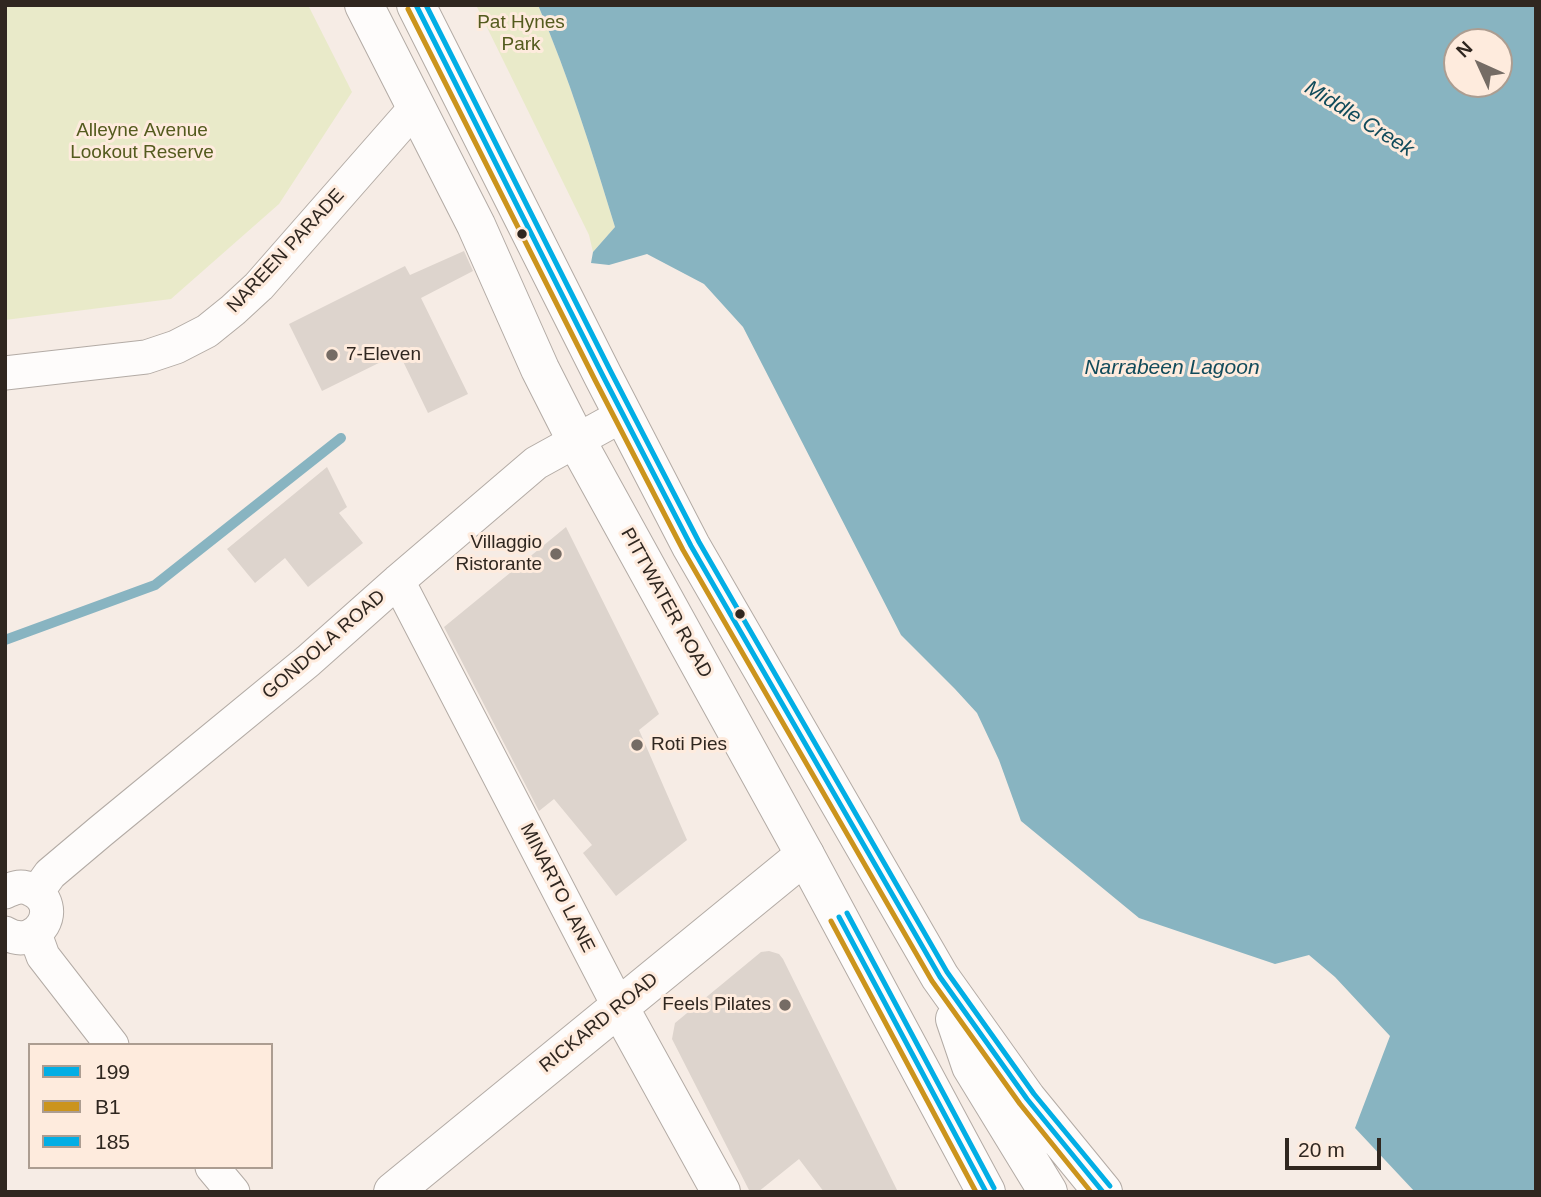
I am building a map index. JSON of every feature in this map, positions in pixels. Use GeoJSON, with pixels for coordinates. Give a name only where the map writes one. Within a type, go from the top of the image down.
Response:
{"type":"FeatureCollection","features":[{"type":"Feature","properties":{"kind":"main road","name":"PITTWATER ROAD"},"geometry":{"type":"LineString","coordinates":[[363,5],[476,225],[540,369],[576,440],[805,855],[986,1192]]}},
{"type":"Feature","properties":{"kind":"main road"},"geometry":{"type":"LineString","coordinates":[[416,5],[691,545],[940,977],[1027,1099],[1103,1192]]}},
{"type":"Feature","properties":{"kind":"main road","name":"RICKARD ROAD"},"geometry":{"type":"LineString","coordinates":[[393,1192],[805,855]]}},
{"type":"Feature","properties":{"kind":"main road"},"geometry":{"type":"LineString","coordinates":[[940,977],[971,1066],[1048,1192]]}},
{"type":"Feature","properties":{"kind":"main road","name":"MINARTO LANE"},"geometry":{"type":"LineString","coordinates":[[619,1007],[721,1192]]}},
{"type":"Feature","properties":{"kind":"main road"},"geometry":{"type":"LineString","coordinates":[[954,1133],[967,1192]]}},
{"type":"Feature","properties":{"kind":"street","name":"NAREEN PARADE"},"geometry":{"type":"LineString","coordinates":[[5,373],[146,357],[176,347],[207,331],[258,286],[416,107]]}},
{"type":"Feature","properties":{"kind":"street","name":"GONDOLA ROAD"},"geometry":{"type":"LineString","coordinates":[[21,892],[50,874],[308,661],[536,463],[623,415]]}},
{"type":"Feature","properties":{"kind":"street","name":"MINARTO LANE"},"geometry":{"type":"LineString","coordinates":[[398,581],[619,1007]]}},
{"type":"Feature","properties":{"kind":"street"},"geometry":{"type":"LineString","coordinates":[[21,892],[43,898],[47,914],[45,921],[20,934],[43,956],[110,1043]]}},
{"type":"Feature","properties":{"kind":"street"},"geometry":{"type":"LineString","coordinates":[[214,1169],[233,1192]]}},
{"type":"Feature","properties":{"kind":"green space","name":"Alleyne Avenue Lookout Reserve"},"geometry":{"type":"Polygon","coordinates":[[[5,5],[308,5],[352,92],[279,204],[171,299],[5,320],[5,5]]]}},
{"type":"Feature","properties":{"kind":"green space","name":"Pat Hynes Park"},"geometry":{"type":"Polygon","coordinates":[[[476,5],[538,5],[570,87],[615,227],[593,252],[589,235],[476,5]]]}},
{"type":"Feature","properties":{"kind":"water","name":"Narrabeen Lagoon"},"geometry":{"type":"Polygon","coordinates":[[[538,5],[1536,5],[1536,1192],[1415,1192],[1355,1128],[1390,1036],[1335,977],[1309,955],[1275,964],[1139,918],[1021,821],[999,760],[977,713],[901,635],[743,327],[704,284],[647,254],[609,265],[591,263],[593,252],[615,227],[560,60],[538,5]]]}},
{"type":"Feature","properties":{"kind":"building"},"geometry":{"type":"Polygon","coordinates":[[[464,251],[473,271],[421,298],[468,394],[428,413],[399,353],[322,391],[289,324],[405,266],[410,275],[464,251]]]}},
{"type":"Feature","properties":{"kind":"building"},"geometry":{"type":"Polygon","coordinates":[[[327,467],[347,507],[339,513],[363,543],[308,587],[285,558],[255,583],[227,549],[327,467]]]}},
{"type":"Feature","properties":{"kind":"building"},"geometry":{"type":"Polygon","coordinates":[[[566,527],[659,714],[639,730],[687,840],[616,896],[583,853],[592,845],[554,799],[539,811],[444,627],[566,527]]]}},
{"type":"Feature","properties":{"kind":"building"},"geometry":{"type":"Polygon","coordinates":[[[761,952],[779,954],[783,959],[898,1192],[824,1192],[799,1159],[758,1192],[750,1192],[672,1039],[675,1023],[761,952]]]}},
{"type":"Feature","properties":{"kind":"waterway"},"geometry":{"type":"LineString","coordinates":[[5,640],[155,585],[341,438]]}},
{"type":"Feature","properties":{"kind":"transit line","name":"199"},"geometry":{"type":"LineString","coordinates":[[416,5],[691,546],[940,977],[1027,1099],[1103,1192]]}},
{"type":"Feature","properties":{"kind":"transit line","name":"185"},"geometry":{"type":"LineString","coordinates":[[426,5],[699,542],[947,972],[1034,1094],[1110,1186]]}},
{"type":"Feature","properties":{"kind":"transit line","name":"B1"},"geometry":{"type":"LineString","coordinates":[[408,9],[683,550],[932,981],[1020,1104],[1091,1192]]}},
{"type":"Feature","properties":{"kind":"transit line","name":"185"},"geometry":{"type":"LineString","coordinates":[[847,913],[994,1188]]}},
{"type":"Feature","properties":{"kind":"transit line","name":"199"},"geometry":{"type":"LineString","coordinates":[[839,917],[986,1192]]}},
{"type":"Feature","properties":{"kind":"transit line","name":"B1"},"geometry":{"type":"LineString","coordinates":[[831,921],[976,1192]]}},
{"type":"Feature","properties":{"kind":"place","name":"7-Eleven"},"geometry":{"type":"Point","coordinates":[332,355]}},
{"type":"Feature","properties":{"kind":"place","name":"Villaggio Ristorante"},"geometry":{"type":"Point","coordinates":[556,554]}},
{"type":"Feature","properties":{"kind":"place","name":"Roti Pies"},"geometry":{"type":"Point","coordinates":[637,745]}},
{"type":"Feature","properties":{"kind":"place","name":"Feels Pilates"},"geometry":{"type":"Point","coordinates":[785,1005]}},
{"type":"Feature","properties":{"kind":"water label","name":"Middle Creek"},"geometry":{"type":"Point","coordinates":[1359,119]}}]}
